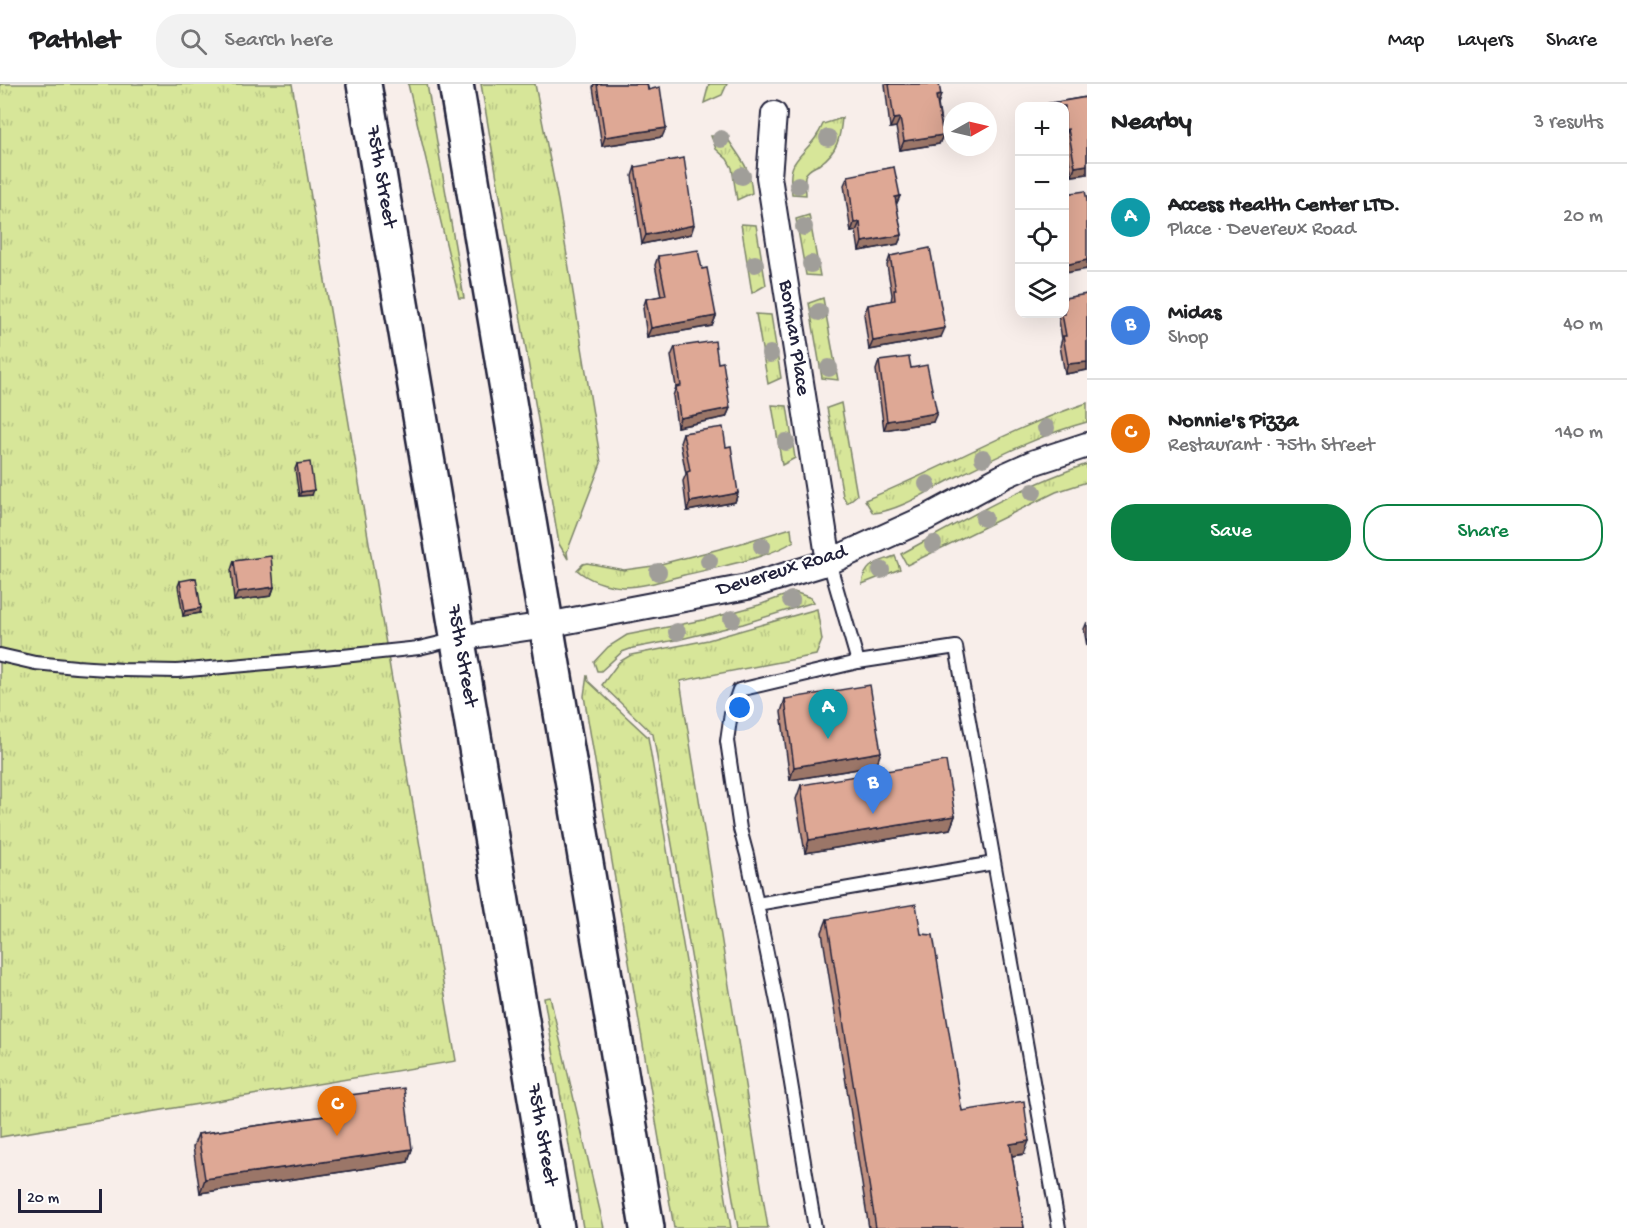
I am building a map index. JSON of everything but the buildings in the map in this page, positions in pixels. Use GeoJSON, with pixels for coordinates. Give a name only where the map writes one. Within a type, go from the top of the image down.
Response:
{"type":"FeatureCollection","features":[{"type":"Feature","properties":{"kind":"main road","name":"75th Street"},"geometry":{"type":"LineString","coordinates":[[364,84],[557,1228]]}},
{"type":"Feature","properties":{"kind":"main road"},"geometry":{"type":"LineString","coordinates":[[456,84],[647,1228]]}},
{"type":"Feature","properties":{"kind":"street","name":"Borman Place"},"geometry":{"type":"LineString","coordinates":[[774,114],[769,177],[829,562]]}},
{"type":"Feature","properties":{"kind":"street","name":"Devereux Road"},"geometry":{"type":"LineString","coordinates":[[458,638],[547,625],[747,587],[829,562],[928,517],[1006,475],[1035,462],[1087,445]]}},
{"type":"Feature","properties":{"kind":"lane"},"geometry":{"type":"LineString","coordinates":[[829,562],[858,662]]}},
{"type":"Feature","properties":{"kind":"lane"},"geometry":{"type":"LineString","coordinates":[[0,655],[35,663],[66,666],[177,671],[419,648],[458,638]]}},
{"type":"Feature","properties":{"kind":"lane"},"geometry":{"type":"LineString","coordinates":[[815,1228],[780,1017],[740,829],[727,741],[730,713],[739,690],[858,662],[956,647],[1059,1228]]}},
{"type":"Feature","properties":{"kind":"lane"},"geometry":{"type":"LineString","coordinates":[[757,904],[994,863]]}},
{"type":"Feature","properties":{"kind":"green space"},"geometry":{"type":"Polygon","coordinates":[[[0,84],[292,84],[456,1061],[0,1137],[0,84]]]}},
{"type":"Feature","properties":{"kind":"green space"},"geometry":{"type":"Polygon","coordinates":[[[408,84],[427,84],[464,298],[459,298],[408,84]]]}},
{"type":"Feature","properties":{"kind":"green space"},"geometry":{"type":"Polygon","coordinates":[[[481,84],[535,84],[558,201],[601,463],[567,552],[568,559],[559,544],[481,84]]]}},
{"type":"Feature","properties":{"kind":"green space"},"geometry":{"type":"Polygon","coordinates":[[[709,84],[727,84],[722,95],[704,103],[709,84]]]}},
{"type":"Feature","properties":{"kind":"green space"},"geometry":{"type":"Polygon","coordinates":[[[842,118],[839,138],[831,154],[809,170],[805,176],[806,195],[792,194],[791,175],[794,164],[816,137],[823,124],[842,118]]]}},
{"type":"Feature","properties":{"kind":"green space"},"geometry":{"type":"Polygon","coordinates":[[[711,136],[726,136],[747,169],[752,193],[737,200],[732,168],[727,159],[716,149],[711,136]]]}},
{"type":"Feature","properties":{"kind":"green space"},"geometry":{"type":"Polygon","coordinates":[[[809,215],[820,276],[806,275],[796,219],[809,215]]]}},
{"type":"Feature","properties":{"kind":"green space"},"geometry":{"type":"Polygon","coordinates":[[[741,224],[756,225],[766,285],[752,293],[741,224]]]}},
{"type":"Feature","properties":{"kind":"green space"},"geometry":{"type":"Polygon","coordinates":[[[823,298],[838,380],[822,378],[809,303],[823,298]]]}},
{"type":"Feature","properties":{"kind":"green space"},"geometry":{"type":"Polygon","coordinates":[[[756,314],[771,315],[781,378],[768,384],[756,314]]]}},
{"type":"Feature","properties":{"kind":"green space"},"geometry":{"type":"Polygon","coordinates":[[[841,403],[857,495],[847,503],[843,496],[827,408],[841,403]]]}},
{"type":"Feature","properties":{"kind":"green space"},"geometry":{"type":"Polygon","coordinates":[[[1087,403],[1087,422],[1021,446],[905,504],[873,513],[865,500],[1030,424],[1087,403]]]}},
{"type":"Feature","properties":{"kind":"green space"},"geometry":{"type":"Polygon","coordinates":[[[772,405],[787,406],[795,458],[782,465],[772,405]]]}},
{"type":"Feature","properties":{"kind":"green space"},"geometry":{"type":"Polygon","coordinates":[[[1087,464],[1087,482],[1056,492],[907,565],[901,554],[1015,493],[1087,464]]]}},
{"type":"Feature","properties":{"kind":"green space"},"geometry":{"type":"Polygon","coordinates":[[[791,528],[794,541],[784,547],[741,562],[647,585],[624,587],[612,585],[593,580],[577,570],[587,563],[624,570],[653,566],[791,528]]]}},
{"type":"Feature","properties":{"kind":"green space"},"geometry":{"type":"Polygon","coordinates":[[[895,556],[900,569],[862,584],[869,568],[877,562],[895,556]]]}},
{"type":"Feature","properties":{"kind":"green space"},"geometry":{"type":"Polygon","coordinates":[[[794,592],[811,598],[814,602],[743,624],[633,648],[622,652],[601,671],[597,671],[594,662],[608,647],[627,635],[708,619],[759,605],[794,592]]]}},
{"type":"Feature","properties":{"kind":"green space"},"geometry":{"type":"Polygon","coordinates":[[[817,609],[822,640],[816,655],[680,681],[768,1228],[738,1228],[653,734],[602,685],[619,662],[631,655],[708,640],[817,609]]]}},
{"type":"Feature","properties":{"kind":"green space"},"geometry":{"type":"Polygon","coordinates":[[[587,675],[588,681],[648,737],[731,1228],[674,1228],[584,696],[587,675]]]}},
{"type":"Feature","properties":{"kind":"green space"},"geometry":{"type":"Polygon","coordinates":[[[550,997],[604,1228],[583,1228],[544,998],[550,997]]]}},
{"type":"Feature","properties":{"kind":"place","name":"Access Health Center LTD."},"geometry":{"type":"Point","coordinates":[828,739]}},
{"type":"Feature","properties":{"kind":"place","name":"Midas"},"geometry":{"type":"Point","coordinates":[873,814]}},
{"type":"Feature","properties":{"kind":"place","name":"Nonnie's Pizza"},"geometry":{"type":"Point","coordinates":[337,1136]}}]}
